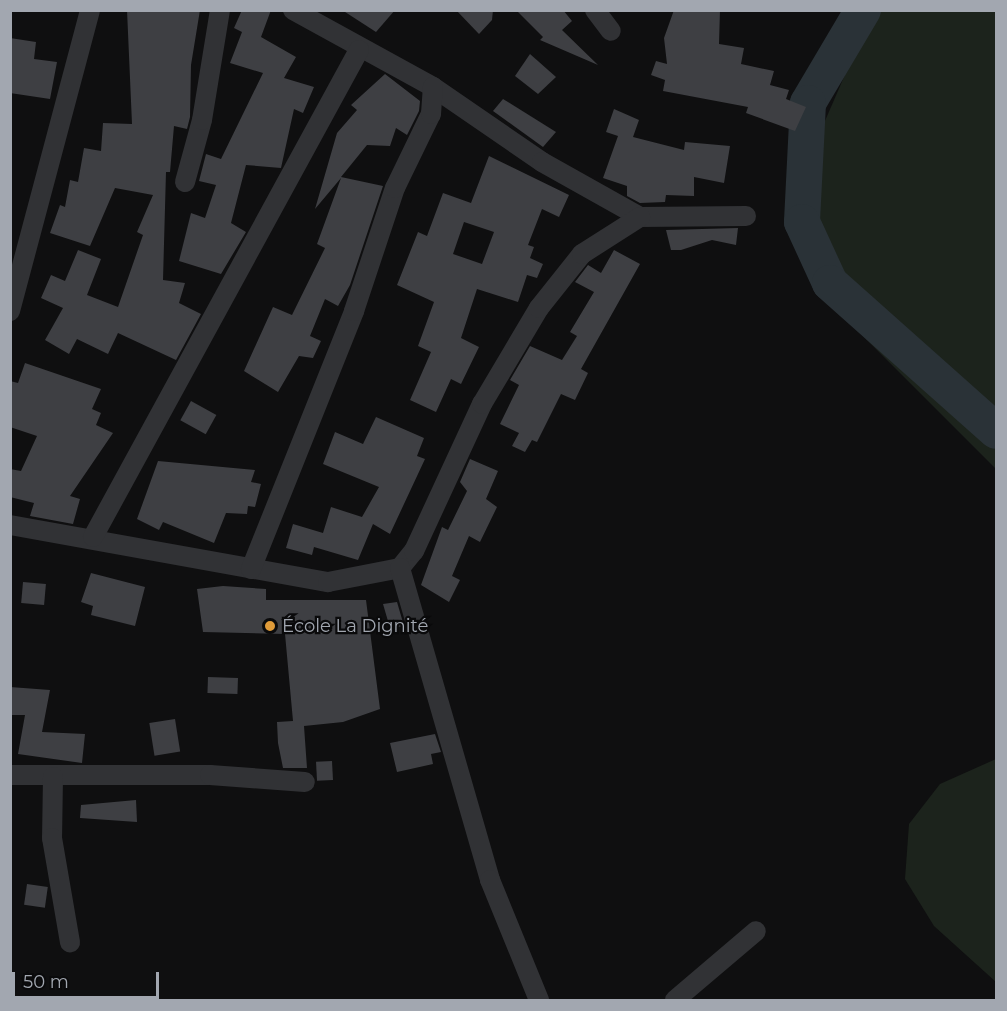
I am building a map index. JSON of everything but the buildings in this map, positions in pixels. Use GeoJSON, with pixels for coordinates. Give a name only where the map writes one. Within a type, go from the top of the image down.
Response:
{"type":"FeatureCollection","features":[{"type":"Feature","properties":{"kind":"street"},"geometry":{"type":"LineString","coordinates":[[10,311],[90,10]]}},
{"type":"Feature","properties":{"kind":"street"},"geometry":{"type":"LineString","coordinates":[[185,182],[220,10]]}},
{"type":"Feature","properties":{"kind":"street"},"geometry":{"type":"LineString","coordinates":[[293,10],[359,50],[433,87],[542,162],[640,217],[746,216]]}},
{"type":"Feature","properties":{"kind":"street"},"geometry":{"type":"LineString","coordinates":[[595,10],[611,31]]}},
{"type":"Feature","properties":{"kind":"street"},"geometry":{"type":"LineString","coordinates":[[93,537],[359,50]]}},
{"type":"Feature","properties":{"kind":"street"},"geometry":{"type":"LineString","coordinates":[[251,568],[354,310],[395,188],[431,114],[433,87]]}},
{"type":"Feature","properties":{"kind":"street"},"geometry":{"type":"LineString","coordinates":[[10,525],[93,537],[156,555],[251,568],[328,582],[400,568],[419,541],[482,404],[539,308],[582,254],[640,217]]}},
{"type":"Feature","properties":{"kind":"street"},"geometry":{"type":"LineString","coordinates":[[400,568],[490,879],[539,1000]]}},
{"type":"Feature","properties":{"kind":"street"},"geometry":{"type":"LineString","coordinates":[[10,775],[52,777],[210,775],[305,782]]}},
{"type":"Feature","properties":{"kind":"street"},"geometry":{"type":"LineString","coordinates":[[52,777],[52,838],[70,942]]}},
{"type":"Feature","properties":{"kind":"street"},"geometry":{"type":"LineString","coordinates":[[675,1000],[756,931]]}},
{"type":"Feature","properties":{"kind":"shaded area"},"geometry":{"type":"Polygon","coordinates":[[[873,10],[996,11],[996,469],[821,294],[802,174],[873,10]]]}},
{"type":"Feature","properties":{"kind":"shaded area"},"geometry":{"type":"Polygon","coordinates":[[[996,759],[996,982],[934,926],[905,879],[909,824],[940,784],[996,759]]]}},
{"type":"Feature","properties":{"kind":"waterway"},"geometry":{"type":"LineString","coordinates":[[863,10],[808,103],[802,222],[830,283],[996,431]]}},
{"type":"Feature","properties":{"kind":"place","name":"École La Dignité"},"geometry":{"type":"Point","coordinates":[270,626]}}]}
